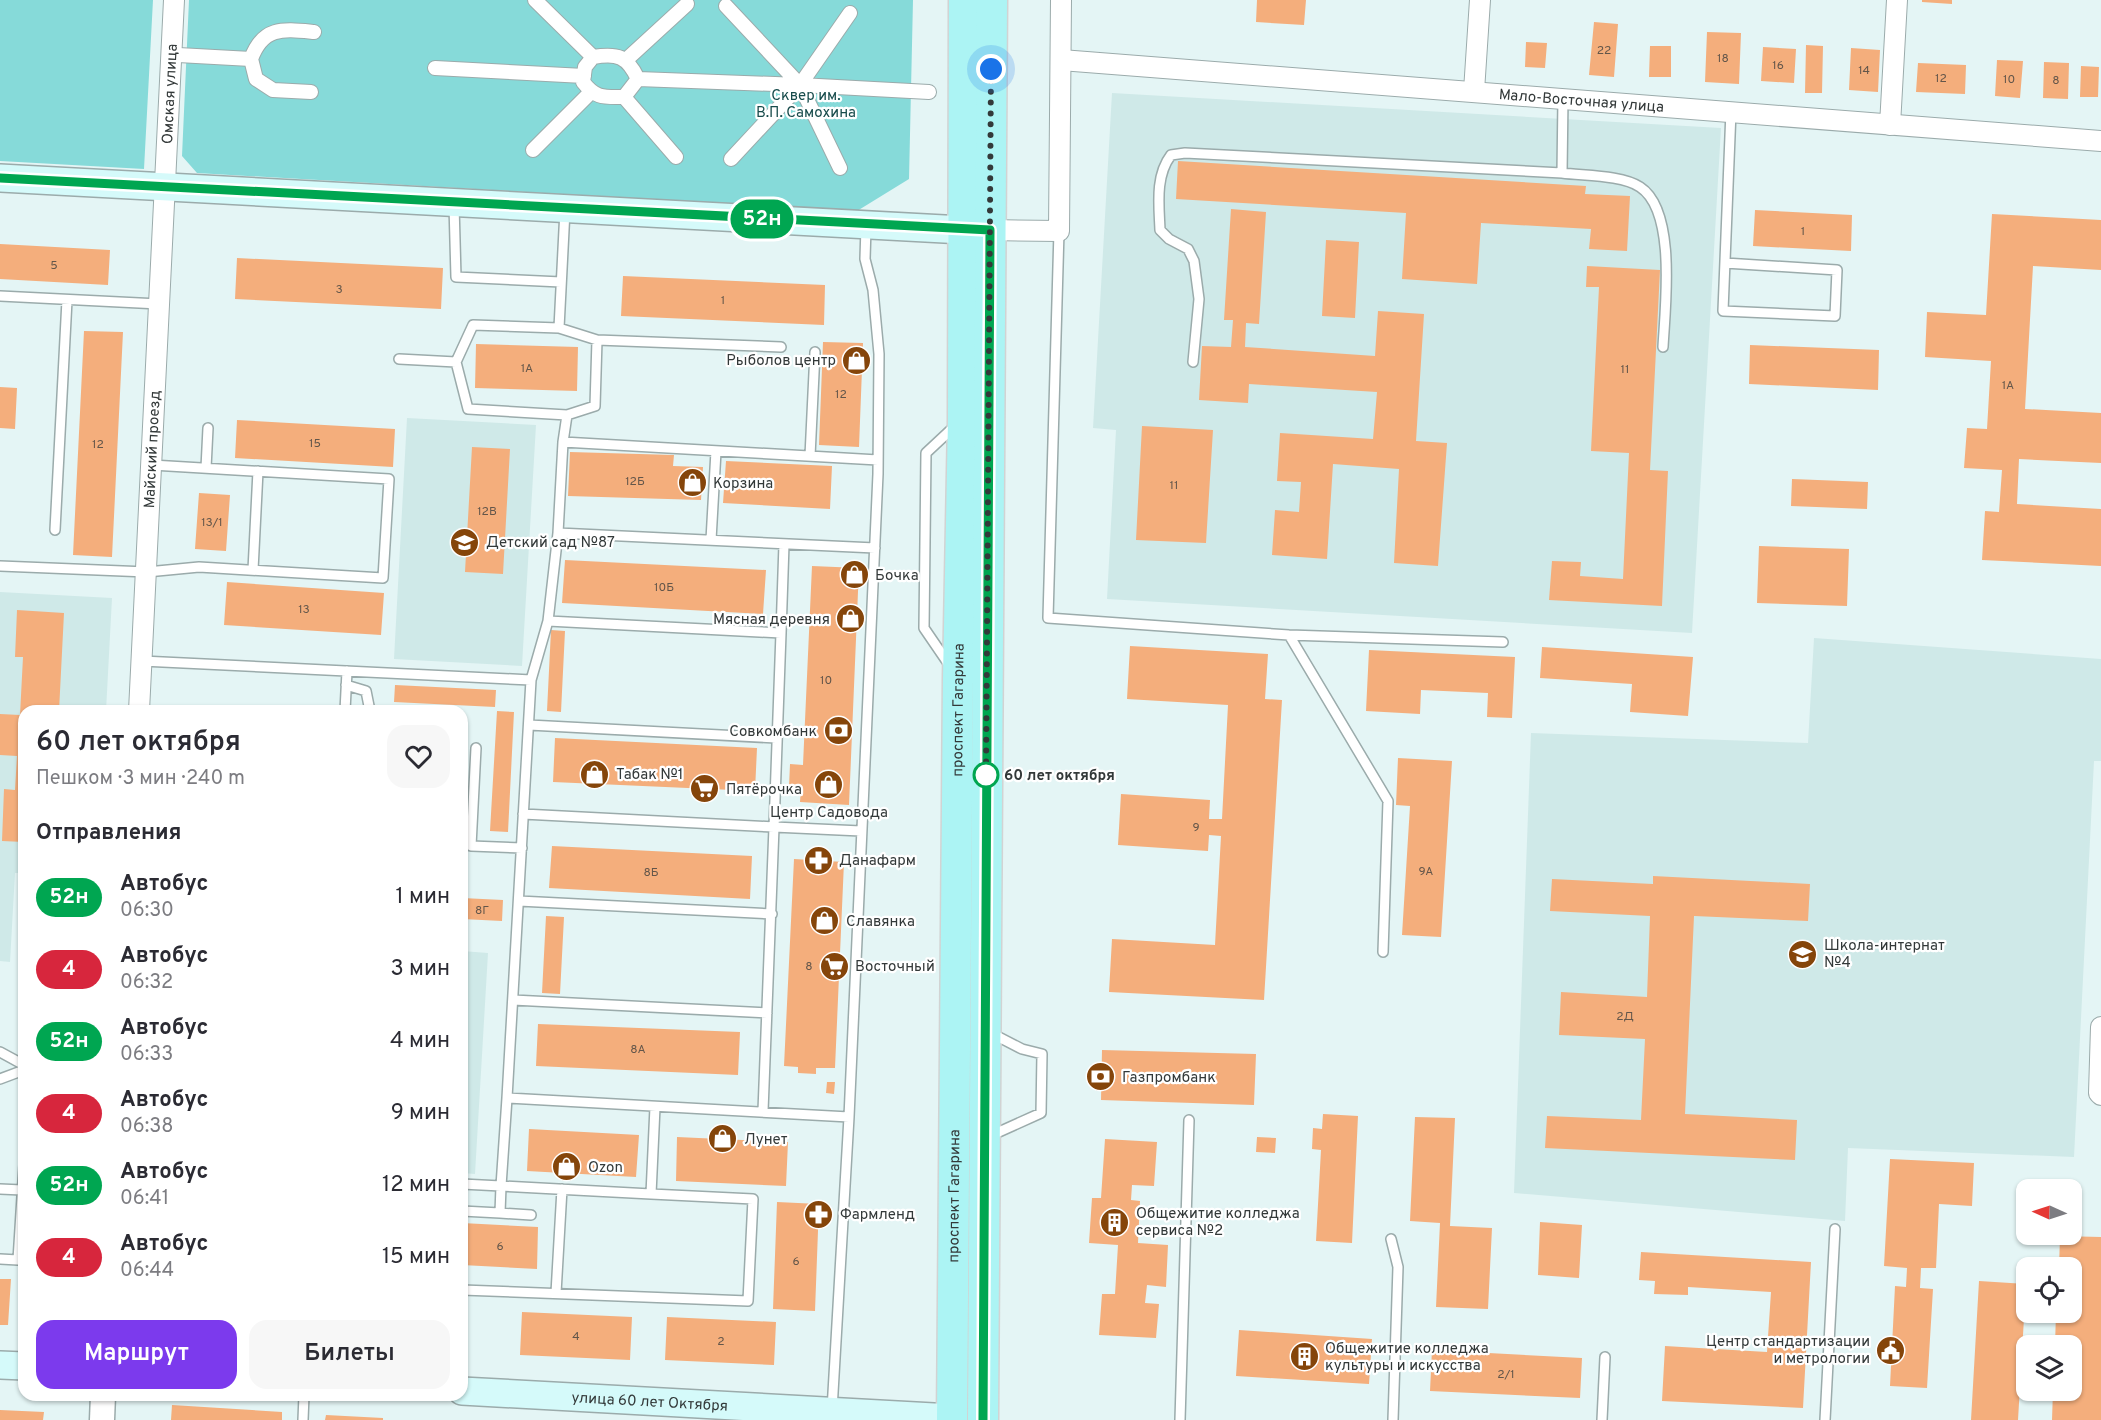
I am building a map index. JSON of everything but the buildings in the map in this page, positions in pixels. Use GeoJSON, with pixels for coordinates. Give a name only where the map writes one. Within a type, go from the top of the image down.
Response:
{"type":"FeatureCollection","features":[{"type":"Feature","properties":{"kind":"main road","name":"проспект Гагарина"},"geometry":{"type":"LineString","coordinates":[[964,0],[976,230],[986,1030],[986,1139],[967,1419]]}},
{"type":"Feature","properties":{"kind":"main road","name":"проспект Гагарина"},"geometry":{"type":"LineString","coordinates":[[967,1419],[958,678],[963,420],[992,0]]}},
{"type":"Feature","properties":{"kind":"main road"},"geometry":{"type":"LineString","coordinates":[[0,178],[976,230]]}},
{"type":"Feature","properties":{"kind":"main road"},"geometry":{"type":"LineString","coordinates":[[0,1365],[18,1366]]}},
{"type":"Feature","properties":{"kind":"main road","name":"улица 60 лет Октября"},"geometry":{"type":"LineString","coordinates":[[468,1392],[635,1406],[832,1416],[967,1419]]}},
{"type":"Feature","properties":{"kind":"street","name":"Омская улица"},"geometry":{"type":"LineString","coordinates":[[165,187],[174,0]]}},
{"type":"Feature","properties":{"kind":"street"},"geometry":{"type":"LineString","coordinates":[[535,0],[593,57]]}},
{"type":"Feature","properties":{"kind":"street"},"geometry":{"type":"LineString","coordinates":[[976,230],[1059,231],[1061,0]]}},
{"type":"Feature","properties":{"kind":"street"},"geometry":{"type":"LineString","coordinates":[[1474,92],[1480,0]]}},
{"type":"Feature","properties":{"kind":"street"},"geometry":{"type":"LineString","coordinates":[[1890,125],[1897,0]]}},
{"type":"Feature","properties":{"kind":"street"},"geometry":{"type":"LineString","coordinates":[[626,60],[687,4]]}},
{"type":"Feature","properties":{"kind":"street"},"geometry":{"type":"LineString","coordinates":[[726,6],[800,85],[840,168]]}},
{"type":"Feature","properties":{"kind":"street"},"geometry":{"type":"LineString","coordinates":[[731,159],[800,85],[850,13]]}},
{"type":"Feature","properties":{"kind":"street"},"geometry":{"type":"LineString","coordinates":[[311,92],[273,90],[256,79],[251,59],[256,44],[267,35],[286,30],[314,32]]}},
{"type":"Feature","properties":{"kind":"street"},"geometry":{"type":"LineString","coordinates":[[638,79],[626,60],[611,54],[593,57],[585,67],[583,82],[591,92],[602,97],[624,97],[676,157]]}},
{"type":"Feature","properties":{"kind":"street"},"geometry":{"type":"LineString","coordinates":[[178,56],[251,59]]}},
{"type":"Feature","properties":{"kind":"street","name":"Мало-Восточная улица"},"geometry":{"type":"LineString","coordinates":[[1061,60],[2101,141]]}},
{"type":"Feature","properties":{"kind":"street"},"geometry":{"type":"LineString","coordinates":[[435,68],[584,76]]}},
{"type":"Feature","properties":{"kind":"street"},"geometry":{"type":"LineString","coordinates":[[638,79],[929,92]]}},
{"type":"Feature","properties":{"kind":"street"},"geometry":{"type":"LineString","coordinates":[[624,97],[638,79]]}},
{"type":"Feature","properties":{"kind":"street"},"geometry":{"type":"LineString","coordinates":[[533,150],[591,92]]}},
{"type":"Feature","properties":{"kind":"street","name":"Майский проезд"},"geometry":{"type":"LineString","coordinates":[[139,705],[165,187]]}},
{"type":"Feature","properties":{"kind":"street"},"geometry":{"type":"LineString","coordinates":[[2101,1027],[2099,1093],[2101,1095]]}},
{"type":"Feature","properties":{"kind":"street"},"geometry":{"type":"LineString","coordinates":[[102,1420],[103,1401]]}},
{"type":"Feature","properties":{"kind":"lane"},"geometry":{"type":"LineString","coordinates":[[1562,173],[1563,98]]}},
{"type":"Feature","properties":{"kind":"lane"},"geometry":{"type":"LineString","coordinates":[[1725,263],[1837,270],[1835,316],[1723,311],[1731,111]]}},
{"type":"Feature","properties":{"kind":"lane"},"geometry":{"type":"LineString","coordinates":[[1193,362],[1199,299],[1194,261],[1188,249],[1169,239],[1160,230],[1158,195],[1164,165],[1171,155],[1185,153],[1562,173],[1620,180],[1640,187],[1654,202],[1661,223],[1667,260],[1664,347]]}},
{"type":"Feature","properties":{"kind":"lane"},"geometry":{"type":"LineString","coordinates":[[454,203],[456,277],[561,282]]}},
{"type":"Feature","properties":{"kind":"lane"},"geometry":{"type":"LineString","coordinates":[[559,328],[566,209]]}},
{"type":"Feature","properties":{"kind":"lane"},"geometry":{"type":"LineString","coordinates":[[832,1416],[849,1117],[878,460],[879,354],[873,290],[865,259],[866,224]]}},
{"type":"Feature","properties":{"kind":"lane"},"geometry":{"type":"LineString","coordinates":[[1059,231],[1048,618],[1289,635],[1503,642]]}},
{"type":"Feature","properties":{"kind":"lane"},"geometry":{"type":"LineString","coordinates":[[0,297],[160,304]]}},
{"type":"Feature","properties":{"kind":"lane"},"geometry":{"type":"LineString","coordinates":[[55,530],[67,300]]}},
{"type":"Feature","properties":{"kind":"lane"},"geometry":{"type":"LineString","coordinates":[[597,340],[595,406],[567,416],[468,409],[456,362],[473,325],[559,328],[597,340],[781,347]]}},
{"type":"Feature","properties":{"kind":"lane"},"geometry":{"type":"LineString","coordinates":[[810,456],[815,352]]}},
{"type":"Feature","properties":{"kind":"lane"},"geometry":{"type":"LineString","coordinates":[[399,359],[456,362]]}},
{"type":"Feature","properties":{"kind":"lane"},"geometry":{"type":"LineString","coordinates":[[500,1213],[531,680],[548,621],[558,533],[563,442],[567,416]]}},
{"type":"Feature","properties":{"kind":"lane"},"geometry":{"type":"LineString","coordinates":[[206,468],[208,428]]}},
{"type":"Feature","properties":{"kind":"lane"},"geometry":{"type":"LineString","coordinates":[[563,442],[878,460]]}},
{"type":"Feature","properties":{"kind":"lane"},"geometry":{"type":"LineString","coordinates":[[711,540],[717,451]]}},
{"type":"Feature","properties":{"kind":"lane"},"geometry":{"type":"LineString","coordinates":[[0,566],[147,572],[200,567],[383,578],[388,479],[152,465]]}},
{"type":"Feature","properties":{"kind":"lane"},"geometry":{"type":"LineString","coordinates":[[253,570],[258,471]]}},
{"type":"Feature","properties":{"kind":"lane"},"geometry":{"type":"LineString","coordinates":[[558,533],[875,548]]}},
{"type":"Feature","properties":{"kind":"lane"},"geometry":{"type":"LineString","coordinates":[[764,1111],[784,544]]}},
{"type":"Feature","properties":{"kind":"lane"},"geometry":{"type":"LineString","coordinates":[[548,621],[780,633]]}},
{"type":"Feature","properties":{"kind":"lane"},"geometry":{"type":"LineString","coordinates":[[1289,635],[1388,801],[1383,952]]}},
{"type":"Feature","properties":{"kind":"lane"},"geometry":{"type":"LineString","coordinates":[[142,661],[531,680]]}},
{"type":"Feature","properties":{"kind":"lane"},"geometry":{"type":"LineString","coordinates":[[345,705],[347,671]]}},
{"type":"Feature","properties":{"kind":"lane"},"geometry":{"type":"LineString","coordinates":[[346,685],[366,691],[369,705]]}},
{"type":"Feature","properties":{"kind":"lane"},"geometry":{"type":"LineString","coordinates":[[529,725],[776,738]]}},
{"type":"Feature","properties":{"kind":"lane"},"geometry":{"type":"LineString","coordinates":[[476,748],[471,846],[522,848]]}},
{"type":"Feature","properties":{"kind":"lane"},"geometry":{"type":"LineString","coordinates":[[524,814],[861,831]]}},
{"type":"Feature","properties":{"kind":"lane"},"geometry":{"type":"LineString","coordinates":[[519,901],[772,914]]}},
{"type":"Feature","properties":{"kind":"lane"},"geometry":{"type":"LineString","coordinates":[[513,1000],[767,1013]]}},
{"type":"Feature","properties":{"kind":"lane"},"geometry":{"type":"LineString","coordinates":[[986,1030],[1022,1049],[1042,1054],[1041,1113],[986,1139]]}},
{"type":"Feature","properties":{"kind":"lane"},"geometry":{"type":"LineString","coordinates":[[0,1052],[18,1062]]}},
{"type":"Feature","properties":{"kind":"lane"},"geometry":{"type":"LineString","coordinates":[[0,1079],[18,1072]]}},
{"type":"Feature","properties":{"kind":"lane"},"geometry":{"type":"LineString","coordinates":[[507,1098],[849,1117]]}},
{"type":"Feature","properties":{"kind":"lane"},"geometry":{"type":"LineString","coordinates":[[651,1194],[655,1107]]}},
{"type":"Feature","properties":{"kind":"lane"},"geometry":{"type":"LineString","coordinates":[[1180,1420],[1189,1120]]}},
{"type":"Feature","properties":{"kind":"lane"},"geometry":{"type":"LineString","coordinates":[[468,1184],[753,1198],[748,1301],[468,1290]]}},
{"type":"Feature","properties":{"kind":"lane"},"geometry":{"type":"LineString","coordinates":[[0,1189],[18,1190]]}},
{"type":"Feature","properties":{"kind":"lane"},"geometry":{"type":"LineString","coordinates":[[556,1293],[562,1189]]}},
{"type":"Feature","properties":{"kind":"lane"},"geometry":{"type":"LineString","coordinates":[[468,1211],[531,1215]]}},
{"type":"Feature","properties":{"kind":"lane"},"geometry":{"type":"LineString","coordinates":[[1825,1420],[1835,1229]]}},
{"type":"Feature","properties":{"kind":"lane"},"geometry":{"type":"LineString","coordinates":[[1391,1239],[1398,1267],[1393,1420]]}},
{"type":"Feature","properties":{"kind":"lane"},"geometry":{"type":"LineString","coordinates":[[0,1259],[18,1262]]}},
{"type":"Feature","properties":{"kind":"lane"},"geometry":{"type":"LineString","coordinates":[[1602,1420],[1605,1357]]}},
{"type":"Feature","properties":{"kind":"lane"},"geometry":{"type":"LineString","coordinates":[[303,1420],[304,1401]]}},
{"type":"Feature","properties":{"kind":"shaded area"},"geometry":{"type":"Polygon","coordinates":[[[1112,93],[1721,128],[1692,633],[1107,599],[1116,430],[1093,428],[1112,93]]]}},
{"type":"Feature","properties":{"kind":"shaded area","name":"Детский сад №87"},"geometry":{"type":"Polygon","coordinates":[[[407,418],[536,425],[522,666],[394,659],[407,418]]]}},
{"type":"Feature","properties":{"kind":"shaded area"},"geometry":{"type":"Polygon","coordinates":[[[0,592],[112,598],[106,705],[18,705],[18,873],[15,873],[10,962],[0,961],[0,592]]]}},
{"type":"Feature","properties":{"kind":"shaded area","name":"Школа-интернат №4"},"geometry":{"type":"Polygon","coordinates":[[[1814,638],[2101,659],[2101,761],[2094,761],[2074,1157],[1848,1148],[1845,1221],[1514,1193],[1531,733],[1808,743],[1814,638]]]}},
{"type":"Feature","properties":{"kind":"shaded area"},"geometry":{"type":"Polygon","coordinates":[[[468,951],[488,953],[475,1174],[468,1173],[468,951]]]}},
{"type":"Feature","properties":{"kind":"green space"},"geometry":{"type":"Polygon","coordinates":[[[0,0],[153,0],[144,169],[0,161],[0,0]]]}},
{"type":"Feature","properties":{"kind":"green space","name":"Сквер им. В.П. Самохина"},"geometry":{"type":"Polygon","coordinates":[[[189,0],[913,0],[909,179],[857,211],[197,173],[182,156],[189,0]]]}},
{"type":"Feature","properties":{"kind":"bus line","name":"52н"},"geometry":{"type":"LineString","coordinates":[[0,178],[990,230],[983,1420]]}},
{"type":"Feature","properties":{"kind":"place","name":"Рыболов центр"},"geometry":{"type":"Point","coordinates":[857,360]}},
{"type":"Feature","properties":{"kind":"place","name":"Корзина"},"geometry":{"type":"Point","coordinates":[692,483]}},
{"type":"Feature","properties":{"kind":"place","name":"Детский сад №87"},"geometry":{"type":"Point","coordinates":[465,542]}},
{"type":"Feature","properties":{"kind":"place","name":"Бочка"},"geometry":{"type":"Point","coordinates":[854,575]}},
{"type":"Feature","properties":{"kind":"place","name":"Мясная деревня"},"geometry":{"type":"Point","coordinates":[851,619]}},
{"type":"Feature","properties":{"kind":"place","name":"Совкомбанк"},"geometry":{"type":"Point","coordinates":[838,731]}},
{"type":"Feature","properties":{"kind":"place","name":"Табак №1"},"geometry":{"type":"Point","coordinates":[595,774]}},
{"type":"Feature","properties":{"kind":"place","name":"60 лет октября"},"geometry":{"type":"Point","coordinates":[986,775]}},
{"type":"Feature","properties":{"kind":"place","name":"Центр Садовода"},"geometry":{"type":"Point","coordinates":[829,785]}},
{"type":"Feature","properties":{"kind":"place","name":"Пятёрочка"},"geometry":{"type":"Point","coordinates":[705,789]}},
{"type":"Feature","properties":{"kind":"place","name":"Данафарм"},"geometry":{"type":"Point","coordinates":[818,860]}},
{"type":"Feature","properties":{"kind":"place","name":"Славянка"},"geometry":{"type":"Point","coordinates":[825,921]}},
{"type":"Feature","properties":{"kind":"place","name":"Школа-интернат №4"},"geometry":{"type":"Point","coordinates":[1803,954]}},
{"type":"Feature","properties":{"kind":"place","name":"Восточный"},"geometry":{"type":"Point","coordinates":[834,966]}},
{"type":"Feature","properties":{"kind":"place","name":"Газпромбанк"},"geometry":{"type":"Point","coordinates":[1101,1077]}},
{"type":"Feature","properties":{"kind":"place","name":"Лунет"},"geometry":{"type":"Point","coordinates":[723,1139]}},
{"type":"Feature","properties":{"kind":"place","name":"Ozon"},"geometry":{"type":"Point","coordinates":[567,1167]}},
{"type":"Feature","properties":{"kind":"place","name":"Фармленд"},"geometry":{"type":"Point","coordinates":[819,1214]}},
{"type":"Feature","properties":{"kind":"place","name":"Общежитие колледжа сервиса №2"},"geometry":{"type":"Point","coordinates":[1115,1222]}},
{"type":"Feature","properties":{"kind":"place","name":"Центр стандартизации и метрологии"},"geometry":{"type":"Point","coordinates":[1891,1350]}},
{"type":"Feature","properties":{"kind":"place","name":"Общежитие колледжа культуры и искусства"},"geometry":{"type":"Point","coordinates":[1304,1357]}},
{"type":"Feature","properties":{"kind":"route"},"geometry":{"type":"LineString","coordinates":[[986,775],[986,779],[991,69]]}}]}
